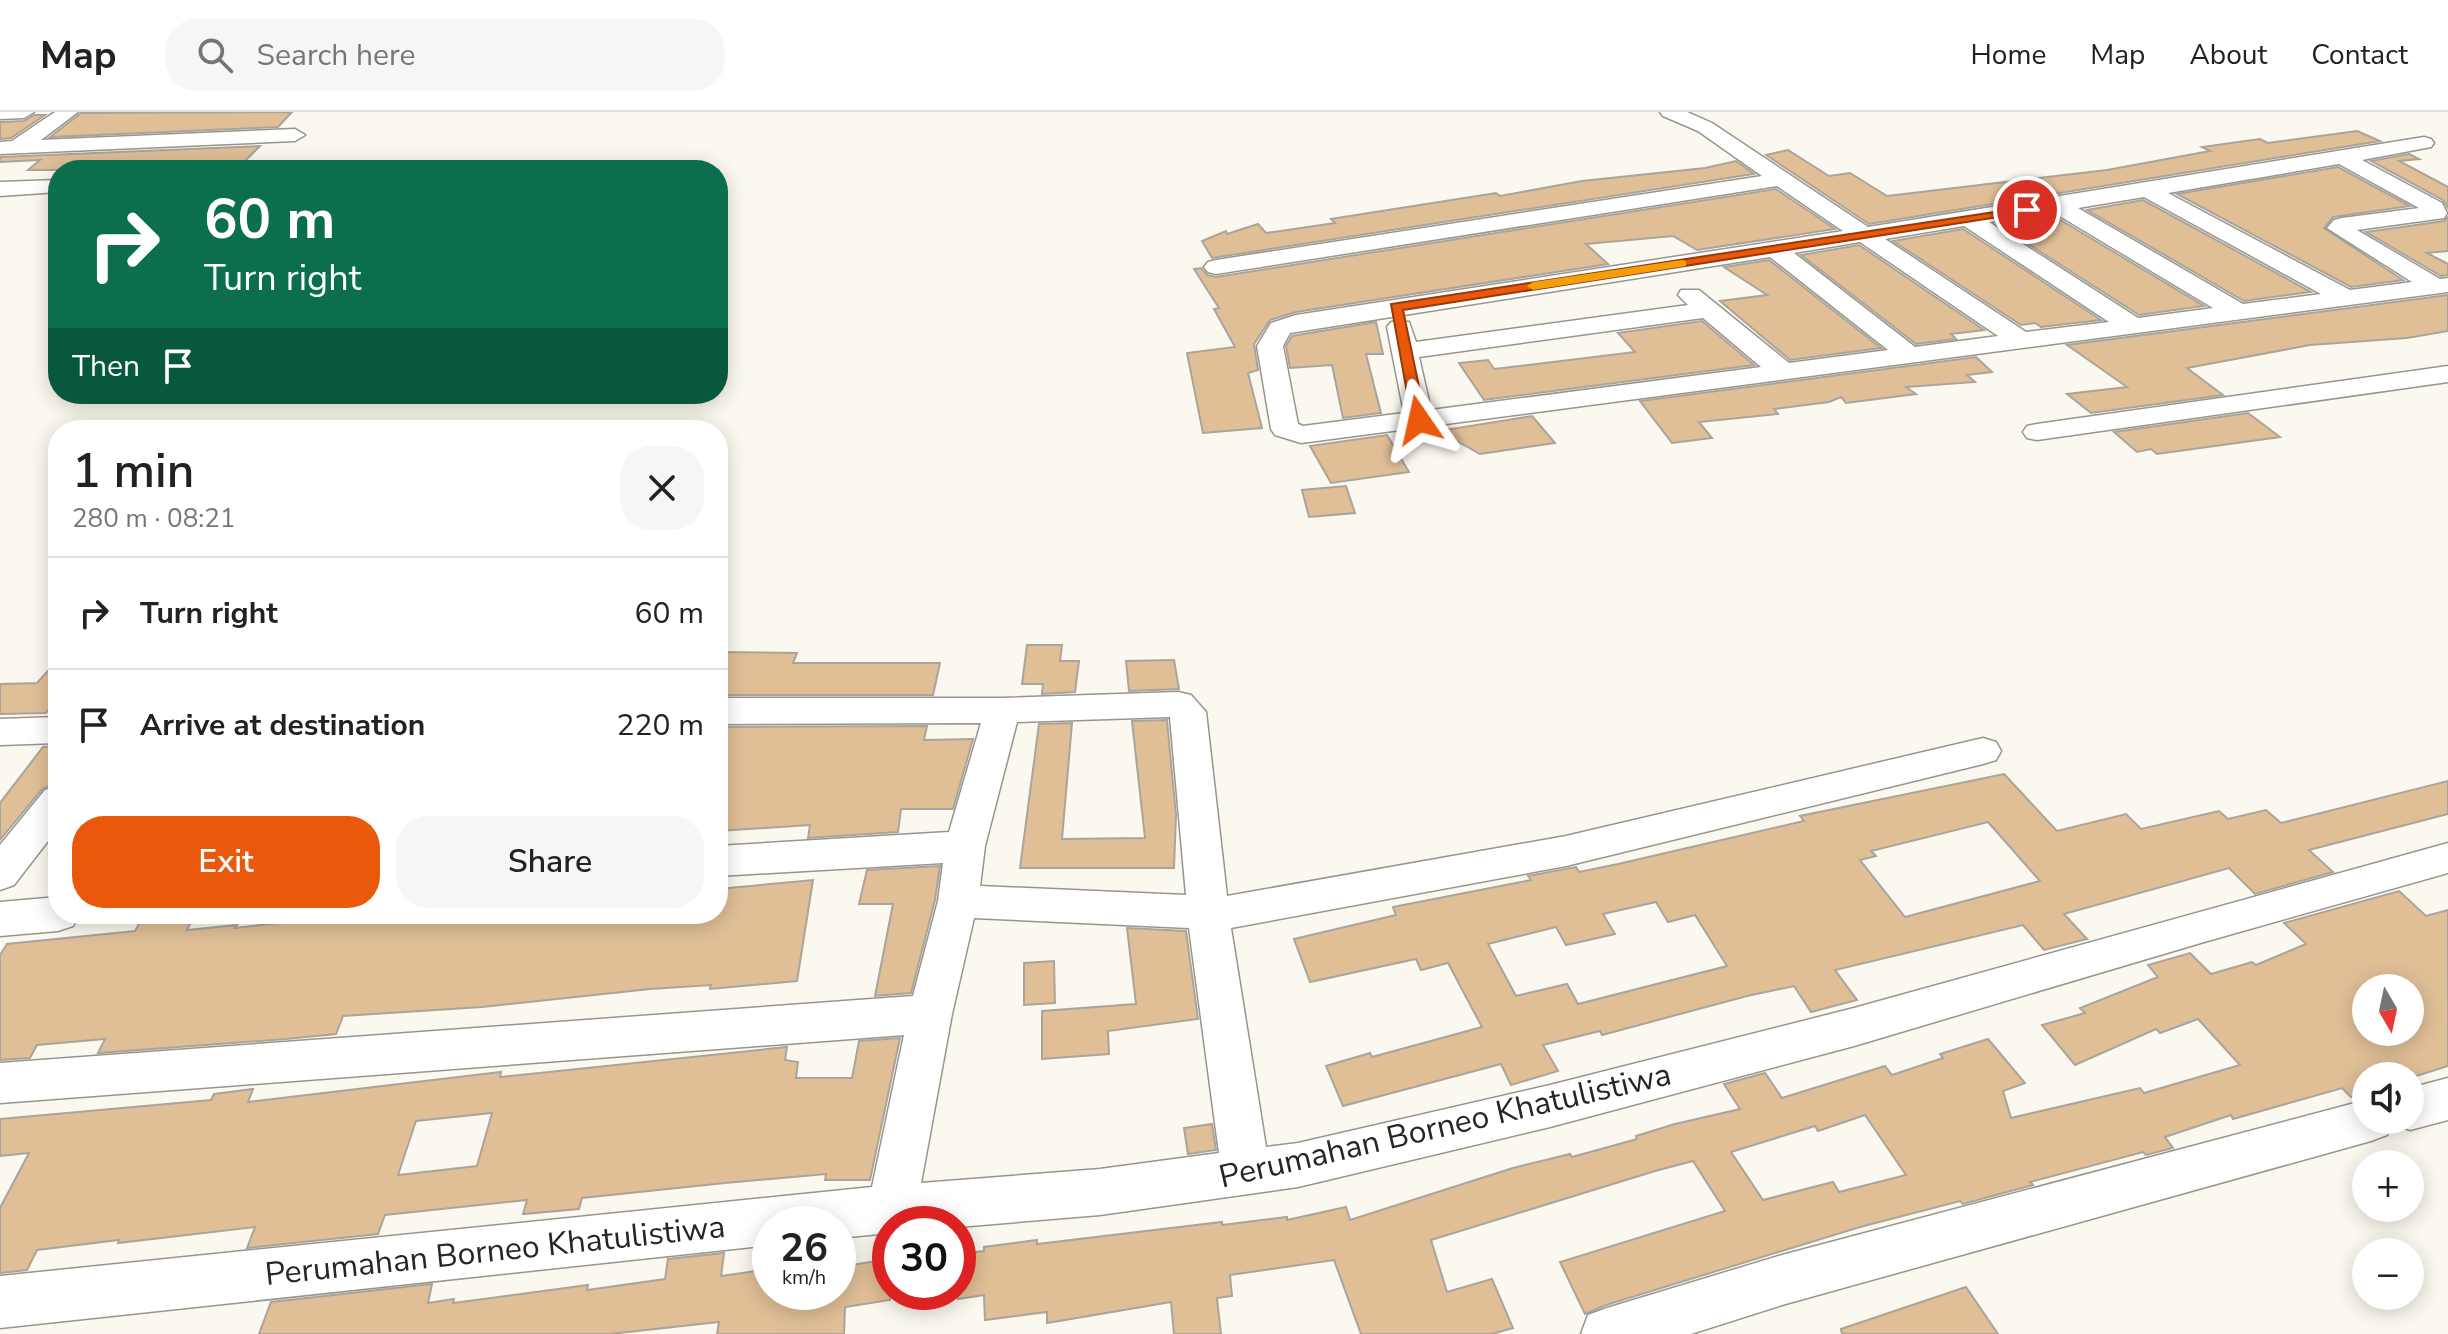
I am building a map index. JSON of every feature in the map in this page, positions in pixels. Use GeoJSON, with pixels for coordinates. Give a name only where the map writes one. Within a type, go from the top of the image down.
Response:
{"type":"FeatureCollection","features":[{"type":"Feature","properties":{"kind":"street"},"geometry":{"type":"LineString","coordinates":[[0,113],[24,112]]}},
{"type":"Feature","properties":{"kind":"street"},"geometry":{"type":"LineString","coordinates":[[5,151],[68,112]]}},
{"type":"Feature","properties":{"kind":"street"},"geometry":{"type":"LineString","coordinates":[[1670,112],[1705,127],[2022,341]]}},
{"type":"Feature","properties":{"kind":"street"},"geometry":{"type":"LineString","coordinates":[[5,151],[295,135]]}},
{"type":"Feature","properties":{"kind":"street"},"geometry":{"type":"LineString","coordinates":[[2442,286],[1301,435],[1285,429],[1270,346],[1280,328],[1396,307],[2057,205],[2448,140]]}},
{"type":"Feature","properties":{"kind":"street"},"geometry":{"type":"LineString","coordinates":[[2424,143],[2448,155]]}},
{"type":"Feature","properties":{"kind":"street"},"geometry":{"type":"LineString","coordinates":[[2342,157],[2434,208],[2436,213],[2338,228],[2442,286]]}},
{"type":"Feature","properties":{"kind":"street"},"geometry":{"type":"LineString","coordinates":[[1216,267],[1781,179]]}},
{"type":"Feature","properties":{"kind":"street"},"geometry":{"type":"LineString","coordinates":[[0,189],[48,187]]}},
{"type":"Feature","properties":{"kind":"street"},"geometry":{"type":"LineString","coordinates":[[2147,190],[2348,299]]}},
{"type":"Feature","properties":{"kind":"street"},"geometry":{"type":"LineString","coordinates":[[2057,205],[2241,314]]}},
{"type":"Feature","properties":{"kind":"street"},"geometry":{"type":"LineString","coordinates":[[1968,219],[2136,328]]}},
{"type":"Feature","properties":{"kind":"street"},"geometry":{"type":"LineString","coordinates":[[1775,249],[1912,357]]}},
{"type":"Feature","properties":{"kind":"street"},"geometry":{"type":"LineString","coordinates":[[1656,267],[1782,371]]}},
{"type":"Feature","properties":{"kind":"street"},"geometry":{"type":"LineString","coordinates":[[1396,307],[1419,420]]}},
{"type":"Feature","properties":{"kind":"street"},"geometry":{"type":"LineString","coordinates":[[1406,351],[1709,310]]}},
{"type":"Feature","properties":{"kind":"street"},"geometry":{"type":"LineString","coordinates":[[2037,432],[2448,374]]}},
{"type":"Feature","properties":{"kind":"street"},"geometry":{"type":"LineString","coordinates":[[728,711],[1002,710],[1178,704],[1184,707],[1188,712],[1228,912],[1272,1169]]}},
{"type":"Feature","properties":{"kind":"street"},"geometry":{"type":"LineString","coordinates":[[893,1206],[930,1014],[958,901],[965,846],[1002,710]]}},
{"type":"Feature","properties":{"kind":"street"},"geometry":{"type":"LineString","coordinates":[[0,732],[48,730]]}},
{"type":"Feature","properties":{"kind":"street"},"geometry":{"type":"LineString","coordinates":[[958,901],[1228,912],[1566,851],[1983,751]]}},
{"type":"Feature","properties":{"kind":"street"},"geometry":{"type":"LineString","coordinates":[[0,874],[48,813]]}},
{"type":"Feature","properties":{"kind":"street"},"geometry":{"type":"LineString","coordinates":[[728,860],[965,846]]}},
{"type":"Feature","properties":{"kind":"street","name":"Perumahan Borneo Khatulistiwa"},"geometry":{"type":"LineString","coordinates":[[929,1206],[1100,1192],[1272,1169],[1550,1106],[1854,1027],[2448,858]]}},
{"type":"Feature","properties":{"kind":"street"},"geometry":{"type":"LineString","coordinates":[[0,919],[48,915]]}},
{"type":"Feature","properties":{"kind":"street"},"geometry":{"type":"LineString","coordinates":[[0,1083],[930,1014]]}},
{"type":"Feature","properties":{"kind":"street"},"geometry":{"type":"LineString","coordinates":[[2424,1105],[2448,1099]]}},
{"type":"Feature","properties":{"kind":"street"},"geometry":{"type":"LineString","coordinates":[[1607,1334],[1782,1280],[2352,1125]]}},
{"type":"Feature","properties":{"kind":"street","name":"Perumahan Borneo Khatulistiwa"},"geometry":{"type":"LineString","coordinates":[[0,1302],[872,1211]]}},
{"type":"Feature","properties":{"kind":"building"},"geometry":{"type":"Polygon","coordinates":[[[292,112],[278,127],[50,137],[81,113],[292,112]]]}},
{"type":"Feature","properties":{"kind":"building"},"geometry":{"type":"Polygon","coordinates":[[[34,115],[45,115],[11,138],[0,139],[0,122],[24,121],[34,115]]]}},
{"type":"Feature","properties":{"kind":"building"},"geometry":{"type":"Polygon","coordinates":[[[2357,131],[2380,141],[1869,224],[1766,155],[1788,150],[1829,176],[1850,173],[1887,196],[2107,170],[2210,151],[2202,147],[2260,139],[2268,143],[2357,131]]]}},
{"type":"Feature","properties":{"kind":"building"},"geometry":{"type":"Polygon","coordinates":[[[260,146],[246,160],[48,160],[48,170],[28,170],[40,160],[0,162],[0,157],[260,146]]]}},
{"type":"Feature","properties":{"kind":"building"},"geometry":{"type":"Polygon","coordinates":[[[2409,154],[2419,159],[2399,161],[2448,187],[2448,208],[2443,200],[2371,161],[2409,154]]]}},
{"type":"Feature","properties":{"kind":"building"},"geometry":{"type":"Polygon","coordinates":[[[1736,161],[1754,174],[1212,258],[1202,241],[1226,231],[1227,234],[1258,224],[1266,233],[1335,223],[1331,219],[1496,193],[1500,196],[1582,181],[1705,168],[1736,161]]]}},
{"type":"Feature","properties":{"kind":"building"},"geometry":{"type":"Polygon","coordinates":[[[2338,167],[2410,206],[2333,217],[2324,228],[2403,280],[2351,287],[2177,194],[2338,167]]]}},
{"type":"Feature","properties":{"kind":"building"},"geometry":{"type":"Polygon","coordinates":[[[1776,189],[1835,229],[1697,250],[1673,236],[1586,244],[1608,264],[1296,312],[1270,320],[1254,344],[1258,370],[1248,373],[1262,428],[1203,433],[1187,353],[1235,347],[1214,309],[1219,308],[1194,269],[1201,268],[1207,275],[1216,277],[1776,189]]]}},
{"type":"Feature","properties":{"kind":"building"},"geometry":{"type":"Polygon","coordinates":[[[2143,200],[2311,292],[2244,301],[2087,210],[2143,200]]]}},
{"type":"Feature","properties":{"kind":"building"},"geometry":{"type":"Polygon","coordinates":[[[2052,215],[2204,306],[2139,315],[1997,224],[2052,215]]]}},
{"type":"Feature","properties":{"kind":"building"},"geometry":{"type":"Polygon","coordinates":[[[2448,217],[2448,251],[2427,253],[2448,264],[2448,275],[2441,276],[2366,232],[2444,221],[2448,217]]]}},
{"type":"Feature","properties":{"kind":"building"},"geometry":{"type":"Polygon","coordinates":[[[1963,229],[2101,320],[2041,327],[2035,323],[2021,325],[1893,241],[1963,229]]]}},
{"type":"Feature","properties":{"kind":"building"},"geometry":{"type":"Polygon","coordinates":[[[1859,245],[1984,330],[1951,334],[1956,339],[1916,344],[1801,255],[1859,245]]]}},
{"type":"Feature","properties":{"kind":"building"},"geometry":{"type":"Polygon","coordinates":[[[1769,260],[1881,348],[1790,360],[1720,301],[1767,295],[1724,267],[1769,260]]]}},
{"type":"Feature","properties":{"kind":"building"},"geometry":{"type":"Polygon","coordinates":[[[2448,295],[2448,331],[2407,338],[2310,345],[2187,368],[2223,395],[2091,413],[2067,394],[2127,387],[2067,345],[2448,295]]]}},
{"type":"Feature","properties":{"kind":"building"},"geometry":{"type":"Polygon","coordinates":[[[1702,321],[1754,365],[1484,400],[1459,363],[1488,360],[1494,369],[1635,352],[1618,333],[1702,321]]]}},
{"type":"Feature","properties":{"kind":"building"},"geometry":{"type":"Polygon","coordinates":[[[1376,322],[1383,354],[1366,354],[1381,413],[1343,418],[1332,365],[1290,368],[1286,346],[1292,336],[1376,322]]]}},
{"type":"Feature","properties":{"kind":"building"},"geometry":{"type":"Polygon","coordinates":[[[1976,357],[1992,372],[1967,375],[1975,382],[1906,387],[1916,394],[1846,403],[1841,397],[1829,402],[1774,409],[1778,414],[1699,422],[1712,438],[1672,443],[1640,401],[1976,357]]]}},
{"type":"Feature","properties":{"kind":"building"},"geometry":{"type":"Polygon","coordinates":[[[2248,413],[2280,437],[2157,454],[2151,449],[2137,452],[2114,432],[2248,413]]]}},
{"type":"Feature","properties":{"kind":"building"},"geometry":{"type":"Polygon","coordinates":[[[1532,416],[1555,443],[1480,454],[1439,431],[1532,416]]]}},
{"type":"Feature","properties":{"kind":"building"},"geometry":{"type":"Polygon","coordinates":[[[1387,435],[1409,472],[1331,483],[1310,446],[1387,435]]]}},
{"type":"Feature","properties":{"kind":"building"},"geometry":{"type":"Polygon","coordinates":[[[1346,486],[1355,513],[1309,517],[1302,490],[1346,486]]]}},
{"type":"Feature","properties":{"kind":"building"},"geometry":{"type":"Polygon","coordinates":[[[1027,645],[1062,645],[1060,661],[1079,661],[1075,692],[1042,694],[1043,684],[1022,684],[1027,645]]]}},
{"type":"Feature","properties":{"kind":"building"},"geometry":{"type":"Polygon","coordinates":[[[728,652],[797,653],[793,663],[940,663],[933,695],[728,695],[728,652]]]}},
{"type":"Feature","properties":{"kind":"building"},"geometry":{"type":"Polygon","coordinates":[[[1174,660],[1179,689],[1129,691],[1126,661],[1174,660]]]}},
{"type":"Feature","properties":{"kind":"building"},"geometry":{"type":"Polygon","coordinates":[[[48,671],[46,713],[0,714],[0,684],[37,683],[48,671]]]}},
{"type":"Feature","properties":{"kind":"building"},"geometry":{"type":"Polygon","coordinates":[[[1167,720],[1176,815],[1174,868],[1020,868],[1039,724],[1072,723],[1062,839],[1145,838],[1132,721],[1167,720]]]}},
{"type":"Feature","properties":{"kind":"building"},"geometry":{"type":"Polygon","coordinates":[[[927,726],[924,740],[973,739],[953,809],[901,809],[898,832],[808,838],[810,825],[728,830],[728,727],[927,726]]]}},
{"type":"Feature","properties":{"kind":"building"},"geometry":{"type":"Polygon","coordinates":[[[43,747],[48,747],[48,786],[43,788],[0,840],[0,803],[43,747]]]}},
{"type":"Feature","properties":{"kind":"building"},"geometry":{"type":"Polygon","coordinates":[[[2004,774],[2057,831],[2126,814],[2141,829],[2219,811],[2228,819],[2266,810],[2281,823],[2448,781],[2448,814],[2309,850],[2333,872],[2255,894],[2229,868],[2064,914],[2087,939],[2044,950],[2023,925],[1835,970],[1857,1000],[1811,1012],[1794,986],[1602,1035],[1600,1031],[1543,1045],[1558,1071],[1511,1085],[1501,1064],[1343,1106],[1326,1066],[1370,1053],[1372,1057],[1482,1027],[1448,963],[1421,970],[1416,959],[1310,982],[1294,939],[1396,915],[1393,907],[1531,880],[1528,876],[1576,867],[1579,872],[1618,864],[1804,821],[1800,816],[2004,774]],[[1988,822],[1871,851],[1876,856],[1860,860],[1905,917],[2040,881],[1988,822]],[[1656,902],[1603,914],[1615,934],[1566,945],[1556,927],[1488,944],[1516,996],[1567,984],[1578,1004],[1727,966],[1695,915],[1668,922],[1656,902]]]}},
{"type":"Feature","properties":{"kind":"building"},"geometry":{"type":"Polygon","coordinates":[[[940,866],[935,900],[911,993],[875,996],[893,904],[859,904],[867,870],[940,866]]]}},
{"type":"Feature","properties":{"kind":"building"},"geometry":{"type":"Polygon","coordinates":[[[813,880],[797,981],[710,989],[711,985],[650,989],[482,1007],[343,1016],[336,1034],[286,1039],[98,1053],[105,1039],[37,1045],[30,1058],[0,1060],[0,955],[7,944],[135,931],[139,924],[190,924],[187,930],[270,924],[728,924],[728,888],[813,880]]]}},
{"type":"Feature","properties":{"kind":"building"},"geometry":{"type":"Polygon","coordinates":[[[2399,891],[2426,916],[2448,910],[2448,1066],[2424,1074],[2424,1062],[2352,1062],[2351,1097],[2342,1088],[2233,1119],[2231,1115],[2165,1137],[2173,1148],[2146,1155],[2143,1152],[2030,1182],[2033,1185],[1963,1204],[1960,1201],[1860,1227],[1585,1314],[1560,1262],[1725,1211],[1693,1161],[1655,1171],[1431,1240],[1447,1292],[1492,1279],[1513,1328],[1492,1334],[1361,1334],[1334,1260],[1230,1275],[1232,1296],[1217,1298],[1221,1334],[1174,1334],[1171,1302],[1047,1323],[1047,1312],[985,1320],[984,1295],[976,1296],[976,1252],[984,1251],[984,1247],[1037,1240],[1037,1244],[1222,1222],[1222,1225],[1287,1217],[1287,1220],[1346,1207],[1350,1220],[1513,1168],[1570,1154],[1572,1157],[1637,1139],[1636,1136],[1675,1124],[1740,1109],[1724,1084],[1765,1073],[1782,1098],[1885,1066],[1892,1075],[1943,1058],[1940,1054],[1988,1039],[2025,1083],[2003,1091],[2011,1118],[2140,1088],[2144,1093],[2240,1065],[2198,1019],[2160,1033],[2156,1029],[2075,1065],[2042,1025],[2085,1013],[2080,1008],[2158,977],[2148,965],[2190,953],[2211,974],[2252,962],[2256,965],[2306,944],[2284,923],[2399,891]],[[1865,1115],[1818,1131],[1815,1126],[1731,1152],[1763,1200],[1833,1182],[1839,1192],[1906,1175],[1865,1115]]]}},
{"type":"Feature","properties":{"kind":"building"},"geometry":{"type":"Polygon","coordinates":[[[1127,928],[1186,931],[1198,1019],[1108,1031],[1109,1054],[1042,1059],[1042,1011],[1136,1004],[1127,928]]]}},
{"type":"Feature","properties":{"kind":"building"},"geometry":{"type":"Polygon","coordinates":[[[1054,961],[1055,1003],[1024,1005],[1024,963],[1054,961]]]}},
{"type":"Feature","properties":{"kind":"building"},"geometry":{"type":"Polygon","coordinates":[[[900,1038],[870,1180],[825,1180],[826,1174],[582,1198],[579,1209],[523,1214],[527,1200],[385,1215],[378,1234],[247,1248],[255,1227],[118,1243],[119,1240],[37,1250],[27,1270],[0,1273],[0,1208],[29,1153],[0,1156],[0,1119],[211,1100],[214,1094],[253,1089],[248,1102],[501,1072],[500,1077],[787,1047],[785,1060],[798,1062],[796,1078],[852,1078],[859,1041],[900,1038]],[[492,1113],[416,1121],[398,1175],[477,1166],[492,1113]]]}},
{"type":"Feature","properties":{"kind":"building"},"geometry":{"type":"Polygon","coordinates":[[[1212,1124],[1216,1150],[1188,1154],[1184,1128],[1212,1124]]]}},
{"type":"Feature","properties":{"kind":"building"},"geometry":{"type":"Polygon","coordinates":[[[724,1253],[721,1276],[752,1272],[752,1310],[845,1310],[844,1334],[717,1334],[719,1322],[610,1334],[259,1334],[271,1302],[432,1284],[428,1303],[454,1299],[453,1303],[588,1285],[587,1290],[665,1279],[668,1259],[724,1253]]]}},
{"type":"Feature","properties":{"kind":"building"},"geometry":{"type":"Polygon","coordinates":[[[872,1262],[872,1303],[856,1305],[856,1264],[872,1262]]]}},
{"type":"Feature","properties":{"kind":"building"},"geometry":{"type":"Polygon","coordinates":[[[1966,1287],[1998,1334],[1842,1334],[1841,1329],[1966,1287]]]}},
{"type":"Feature","properties":{"kind":"slow traffic"},"geometry":{"type":"LineString","coordinates":[[1533,286],[1682,263]]}},
{"type":"Feature","properties":{"kind":"route"},"geometry":{"type":"LineString","coordinates":[[1419,420],[1396,307],[2027,210]]}}]}
